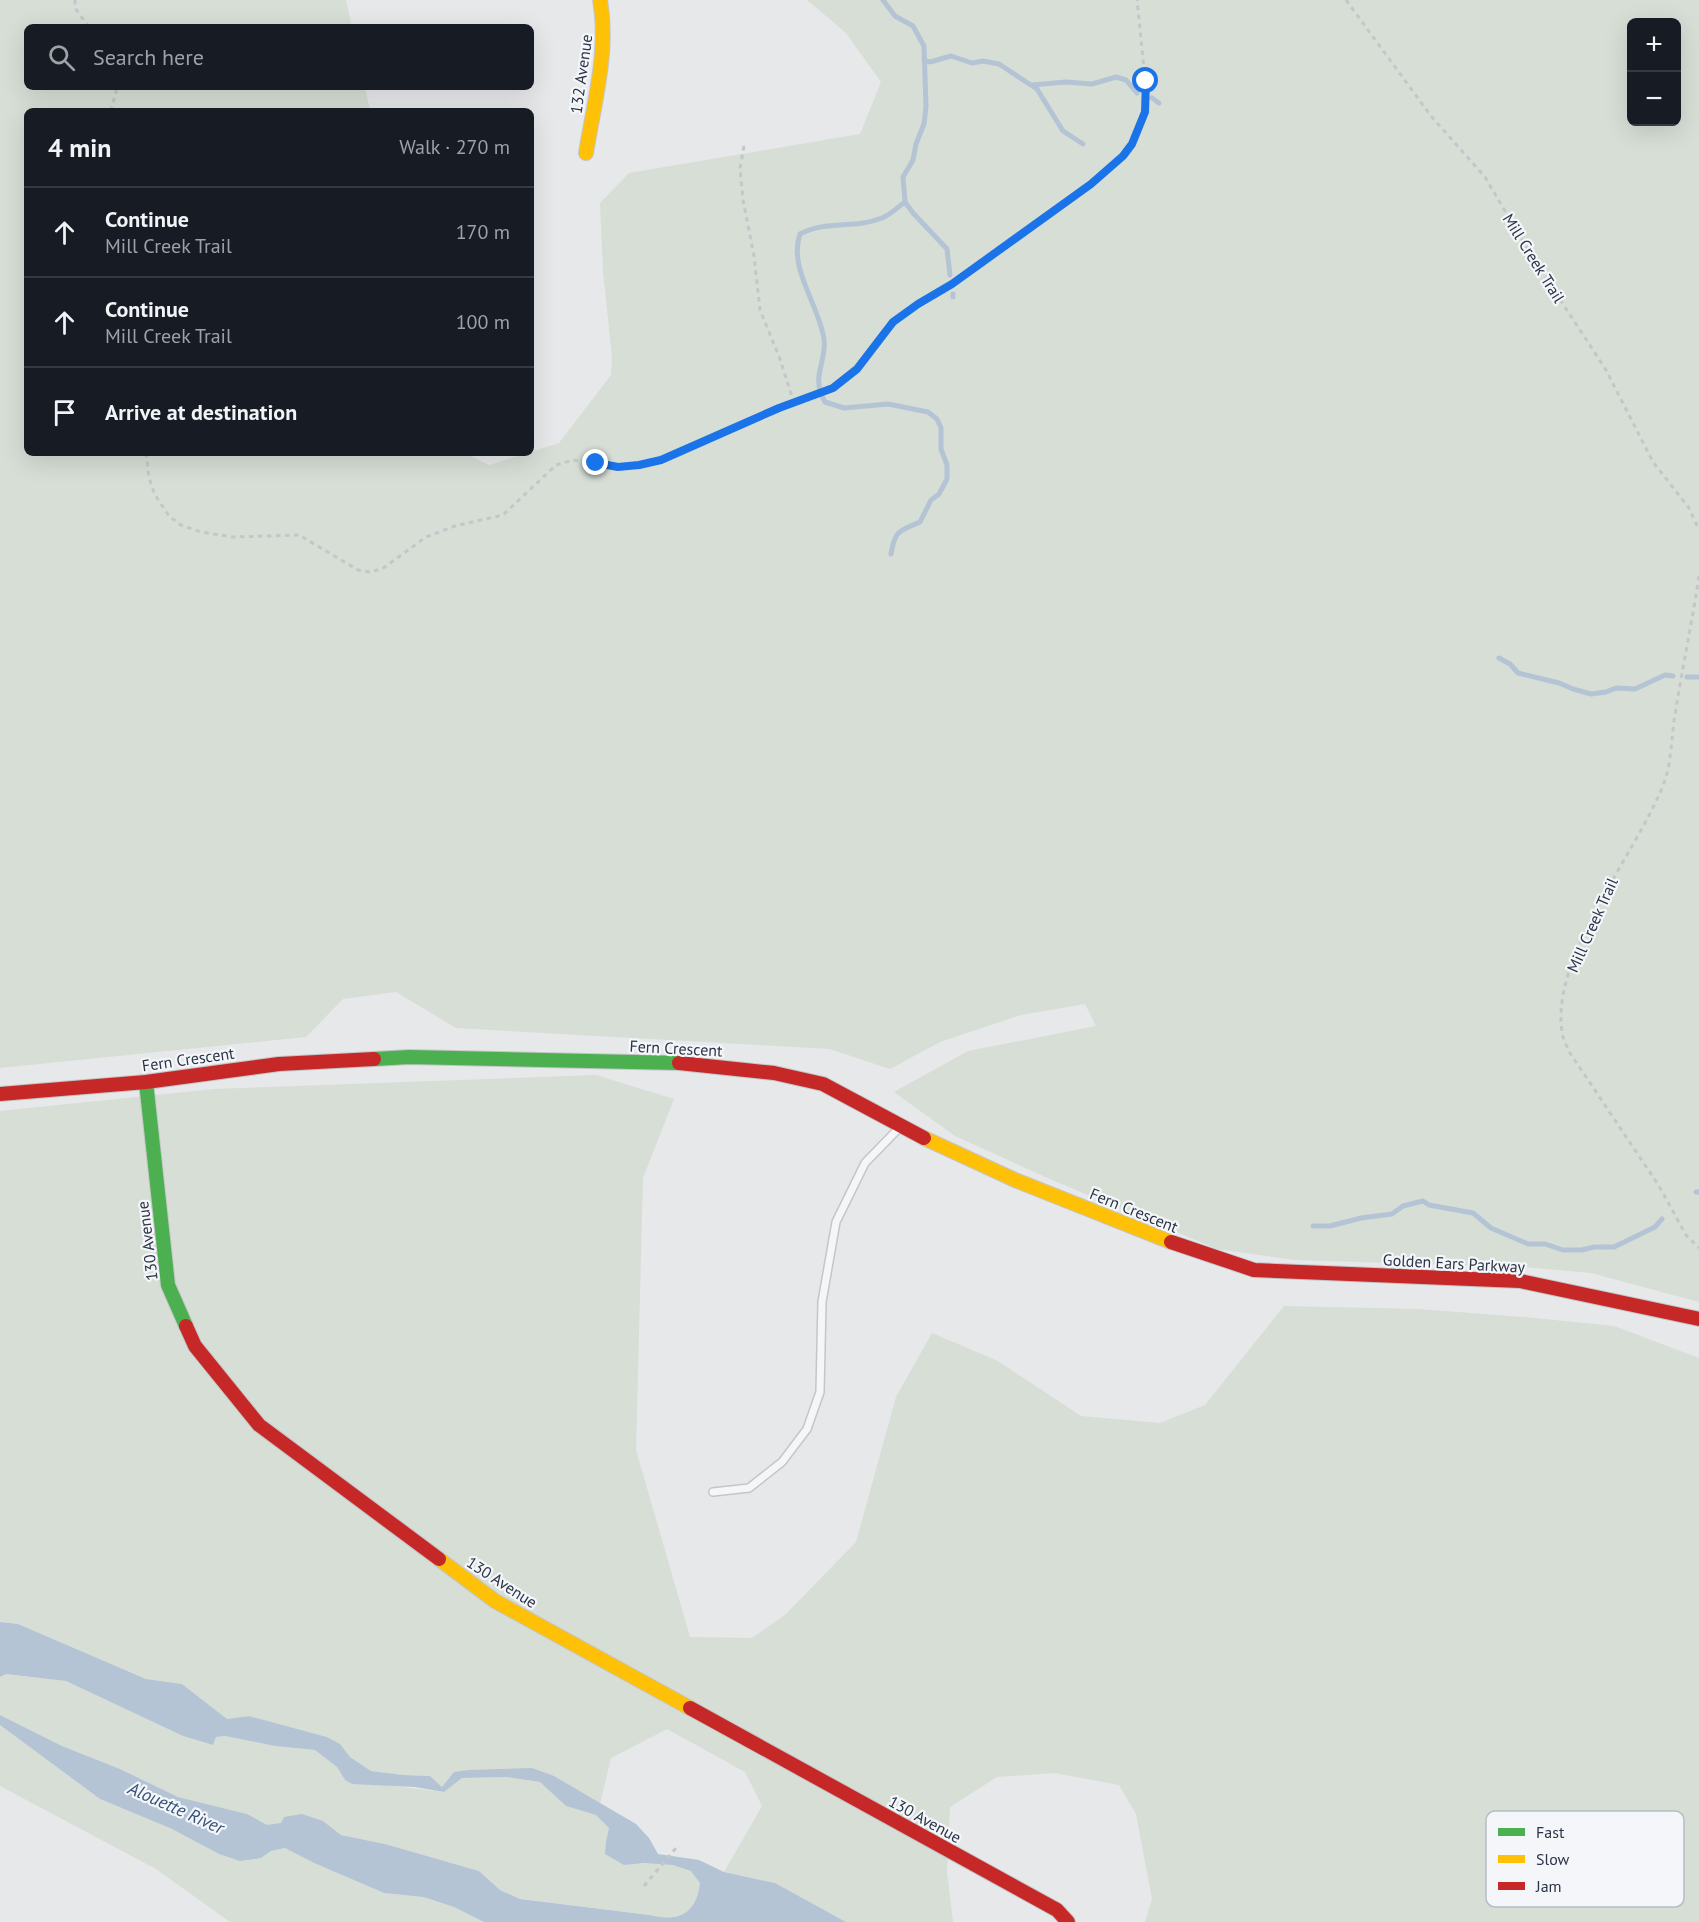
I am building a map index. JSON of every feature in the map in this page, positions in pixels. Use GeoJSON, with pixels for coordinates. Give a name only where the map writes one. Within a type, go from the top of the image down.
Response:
{"type":"FeatureCollection","features":[{"type":"Feature","properties":{"kind":"street","name":"132 Avenue"},"geometry":{"type":"LineString","coordinates":[[586,153],[602,51],[604,27],[600,0]]}},
{"type":"Feature","properties":{"kind":"street","name":"Fern Crescent"},"geometry":{"type":"LineString","coordinates":[[0,1094],[146,1082],[279,1064],[409,1057],[692,1063],[774,1073],[823,1084],[929,1141],[1015,1180],[1190,1250],[1254,1270],[1311,1273]]}},
{"type":"Feature","properties":{"kind":"street","name":"130 Avenue"},"geometry":{"type":"LineString","coordinates":[[146,1082],[168,1285],[195,1346],[259,1425],[495,1601],[1057,1910],[1068,1922]]}},
{"type":"Feature","properties":{"kind":"street","name":"Golden Ears Parkway"},"geometry":{"type":"LineString","coordinates":[[1311,1273],[1520,1281],[1699,1319]]}},
{"type":"Feature","properties":{"kind":"lane"},"geometry":{"type":"LineString","coordinates":[[714,1492],[749,1488],[782,1462],[807,1429],[820,1392],[822,1302],[836,1222],[865,1163],[901,1126]]}},
{"type":"Feature","properties":{"kind":"path"},"geometry":{"type":"LineString","coordinates":[[75,0],[75,8],[87,24]]}},
{"type":"Feature","properties":{"kind":"path"},"geometry":{"type":"LineString","coordinates":[[146,456],[149,478],[155,495],[168,516],[181,525],[201,532],[233,537],[299,535],[358,570],[369,572],[382,569],[426,537],[455,526],[503,515],[556,465],[573,460],[618,467],[650,463],[833,388],[857,369],[893,322],[952,284],[1091,184],[1123,156],[1132,144],[1139,127],[1146,98],[1137,0]]}},
{"type":"Feature","properties":{"kind":"path","name":"Mill Creek Trail"},"geometry":{"type":"LineString","coordinates":[[1346,0],[1431,116],[1485,177],[1531,255],[1606,370],[1653,462],[1689,508],[1699,530]]}},
{"type":"Feature","properties":{"kind":"path"},"geometry":{"type":"LineString","coordinates":[[112,108],[116,90]]}},
{"type":"Feature","properties":{"kind":"path"},"geometry":{"type":"LineString","coordinates":[[744,146],[740,168],[743,200],[754,256],[760,310],[780,359],[794,403]]}},
{"type":"Feature","properties":{"kind":"path","name":"Mill Creek Trail"},"geometry":{"type":"LineString","coordinates":[[1699,576],[1664,784],[1608,885],[1584,936],[1569,971],[1561,1006],[1563,1037],[1570,1053],[1659,1186],[1686,1235],[1699,1248]]}},
{"type":"Feature","properties":{"kind":"path"},"geometry":{"type":"LineString","coordinates":[[644,1886],[676,1848]]}},
{"type":"Feature","properties":{"kind":"shaded area"},"geometry":{"type":"Polygon","coordinates":[[[0,0],[346,0],[351,24],[24,24],[24,90],[366,90],[369,108],[24,108],[24,456],[471,456],[489,465],[518,456],[534,456],[534,451],[559,443],[611,375],[612,358],[603,271],[600,203],[629,173],[860,134],[881,82],[846,33],[807,0],[1699,0],[1699,1302],[1591,1273],[1523,1267],[1295,1260],[1217,1249],[1052,1180],[955,1136],[894,1092],[968,1051],[1096,1026],[1085,1004],[1021,1015],[940,1042],[890,1069],[830,1049],[456,1028],[396,992],[343,999],[306,1037],[0,1068],[0,0]]]}},
{"type":"Feature","properties":{"kind":"shaded area"},"geometry":{"type":"Polygon","coordinates":[[[596,1075],[674,1099],[643,1178],[636,1450],[690,1637],[752,1638],[786,1614],[856,1542],[896,1397],[932,1333],[998,1361],[1081,1416],[1160,1423],[1205,1405],[1284,1306],[1418,1309],[1614,1326],[1699,1358],[1699,1922],[1145,1922],[1152,1899],[1136,1814],[1119,1785],[1055,1773],[997,1777],[950,1807],[947,1872],[953,1922],[846,1922],[775,1883],[724,1872],[762,1806],[745,1772],[667,1729],[611,1758],[600,1804],[554,1776],[468,1770],[454,1772],[442,1787],[429,1776],[371,1771],[350,1757],[340,1744],[327,1737],[249,1716],[227,1719],[182,1684],[146,1679],[18,1624],[0,1622],[0,1111],[214,1089],[596,1075]]]}},
{"type":"Feature","properties":{"kind":"shaded area"},"geometry":{"type":"Polygon","coordinates":[[[6,1674],[66,1681],[183,1736],[213,1745],[216,1737],[225,1736],[275,1746],[315,1750],[337,1767],[345,1780],[444,1792],[462,1778],[506,1777],[540,1782],[566,1806],[596,1815],[609,1828],[606,1841],[624,1865],[659,1863],[685,1868],[692,1872],[700,1883],[698,1894],[690,1909],[684,1914],[669,1917],[520,1899],[500,1890],[479,1871],[385,1844],[341,1835],[323,1821],[267,1826],[247,1814],[178,1797],[120,1769],[62,1746],[0,1715],[0,1677],[6,1674]]]}},
{"type":"Feature","properties":{"kind":"shaded area"},"geometry":{"type":"Polygon","coordinates":[[[0,1725],[100,1799],[172,1829],[219,1854],[261,1858],[271,1851],[285,1848],[384,1893],[422,1897],[454,1907],[484,1922],[230,1922],[156,1869],[0,1786],[0,1725]]]}},
{"type":"Feature","properties":{"kind":"water","name":"Alouette River"},"geometry":{"type":"Polygon","coordinates":[[[0,1622],[18,1624],[146,1679],[182,1684],[227,1719],[249,1716],[327,1737],[340,1744],[350,1757],[371,1771],[430,1776],[442,1787],[454,1772],[532,1768],[554,1776],[636,1824],[649,1838],[658,1854],[699,1860],[724,1872],[775,1883],[846,1922],[484,1922],[454,1907],[423,1897],[384,1893],[285,1848],[271,1851],[261,1858],[240,1861],[219,1854],[172,1829],[100,1799],[0,1725],[0,1715],[62,1746],[120,1769],[178,1797],[247,1814],[267,1825],[281,1823],[284,1817],[302,1814],[323,1821],[341,1835],[385,1844],[479,1871],[500,1890],[520,1899],[669,1917],[684,1914],[690,1909],[698,1894],[700,1883],[691,1871],[673,1865],[645,1863],[624,1865],[605,1854],[609,1828],[596,1815],[566,1806],[540,1782],[506,1777],[462,1778],[444,1792],[415,1787],[352,1784],[345,1780],[337,1767],[315,1750],[275,1746],[225,1736],[216,1737],[213,1745],[183,1736],[66,1681],[6,1674],[0,1677],[0,1622]]]}},
{"type":"Feature","properties":{"kind":"waterway"},"geometry":{"type":"LineString","coordinates":[[883,0],[895,16],[913,26],[924,46],[926,107],[924,124],[916,144],[913,160],[903,177],[905,202],[882,218],[861,223],[820,227],[800,234],[797,247],[801,273],[824,339],[819,385],[825,402],[844,408],[888,404],[928,412],[937,419],[941,428],[941,449],[947,465],[947,479],[939,494],[931,500],[920,522],[899,532],[896,536],[891,554]]}},
{"type":"Feature","properties":{"kind":"waterway"},"geometry":{"type":"LineString","coordinates":[[924,60],[930,62],[951,56],[972,63],[983,61],[999,64],[1037,89],[1063,131],[1083,144]]}},
{"type":"Feature","properties":{"kind":"waterway"},"geometry":{"type":"LineString","coordinates":[[1032,85],[1066,82],[1092,84],[1116,77],[1126,80],[1137,93]]}},
{"type":"Feature","properties":{"kind":"waterway"},"geometry":{"type":"LineString","coordinates":[[1152,98],[1159,103]]}},
{"type":"Feature","properties":{"kind":"waterway"},"geometry":{"type":"LineString","coordinates":[[905,202],[947,249],[950,275]]}},
{"type":"Feature","properties":{"kind":"waterway"},"geometry":{"type":"LineString","coordinates":[[1499,658],[1510,664],[1518,673],[1591,694],[1616,688],[1635,689],[1665,675],[1673,676]]}},
{"type":"Feature","properties":{"kind":"waterway"},"geometry":{"type":"LineString","coordinates":[[1687,677],[1699,677]]}},
{"type":"Feature","properties":{"kind":"waterway"},"geometry":{"type":"LineString","coordinates":[[1313,1226],[1330,1226],[1361,1218],[1392,1214],[1403,1206],[1423,1201],[1429,1205],[1473,1213],[1491,1228],[1528,1244],[1545,1244],[1563,1250],[1582,1250],[1594,1247],[1614,1247],[1655,1227],[1662,1219]]}},
{"type":"Feature","properties":{"kind":"traffic: fast"},"geometry":{"type":"LineString","coordinates":[[374,1059],[409,1057],[679,1063]]}},
{"type":"Feature","properties":{"kind":"traffic: fast"},"geometry":{"type":"LineString","coordinates":[[146,1082],[168,1285],[186,1326]]}},
{"type":"Feature","properties":{"kind":"traffic: slow"},"geometry":{"type":"LineString","coordinates":[[586,153],[602,58],[600,0]]}},
{"type":"Feature","properties":{"kind":"traffic: slow"},"geometry":{"type":"LineString","coordinates":[[924,1138],[1015,1180],[1171,1242]]}},
{"type":"Feature","properties":{"kind":"traffic: slow"},"geometry":{"type":"LineString","coordinates":[[439,1559],[495,1601],[690,1708]]}},
{"type":"Feature","properties":{"kind":"traffic: jam"},"geometry":{"type":"LineString","coordinates":[[0,1094],[146,1082],[279,1064],[374,1059]]}},
{"type":"Feature","properties":{"kind":"traffic: jam"},"geometry":{"type":"LineString","coordinates":[[679,1063],[774,1073],[823,1084],[924,1138]]}},
{"type":"Feature","properties":{"kind":"traffic: jam"},"geometry":{"type":"LineString","coordinates":[[1171,1242],[1254,1270],[1520,1281],[1699,1319]]}},
{"type":"Feature","properties":{"kind":"traffic: jam"},"geometry":{"type":"LineString","coordinates":[[186,1326],[195,1346],[259,1425],[439,1559]]}},
{"type":"Feature","properties":{"kind":"traffic: jam"},"geometry":{"type":"LineString","coordinates":[[690,1708],[1057,1910],[1068,1922]]}},
{"type":"Feature","properties":{"kind":"route"},"geometry":{"type":"LineString","coordinates":[[596,463],[618,467],[661,460],[779,408],[833,388],[857,369],[893,322],[952,284],[1091,184],[1123,156],[1132,144],[1145,112],[1146,81]]}}]}
